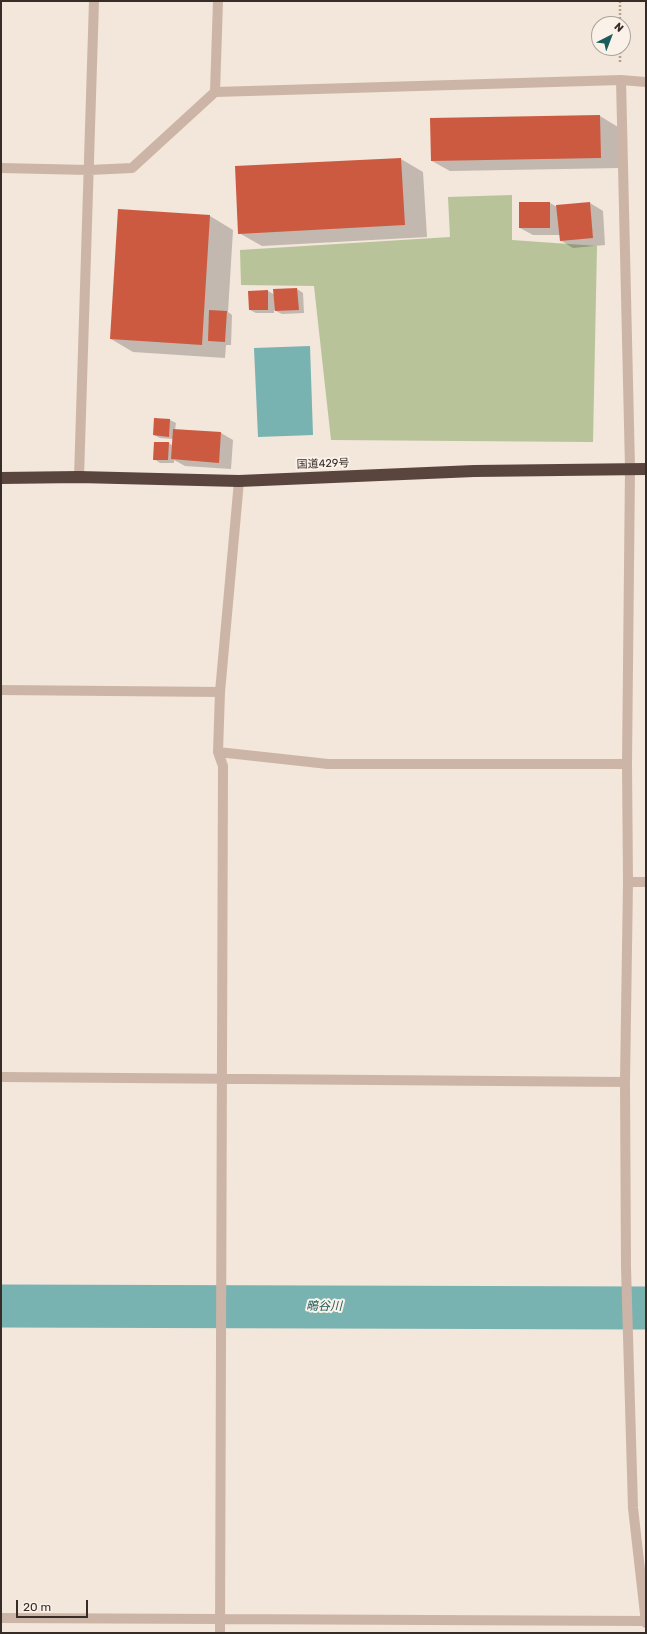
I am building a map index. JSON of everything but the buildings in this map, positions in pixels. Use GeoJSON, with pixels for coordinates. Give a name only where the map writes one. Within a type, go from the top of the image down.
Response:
{"type":"FeatureCollection","features":[{"type":"Feature","properties":{"kind":"highway","name":"国道429号"},"geometry":{"type":"LineString","coordinates":[[1,478],[79,477],[239,481],[474,471],[646,469]]}},
{"type":"Feature","properties":{"kind":"street"},"geometry":{"type":"LineString","coordinates":[[79,477],[94,1]]}},
{"type":"Feature","properties":{"kind":"street"},"geometry":{"type":"LineString","coordinates":[[215,92],[218,1]]}},
{"type":"Feature","properties":{"kind":"street"},"geometry":{"type":"LineString","coordinates":[[1,168],[89,170],[132,168],[215,92],[621,80],[646,82]]}},
{"type":"Feature","properties":{"kind":"street"},"geometry":{"type":"LineString","coordinates":[[1,1618],[221,1618],[646,1622],[633,1508],[626,1260],[625,1082],[628,882],[627,764],[630,468],[621,80]]}},
{"type":"Feature","properties":{"kind":"street"},"geometry":{"type":"LineString","coordinates":[[220,1633],[222,766],[218,752],[220,692],[239,481]]}},
{"type":"Feature","properties":{"kind":"street"},"geometry":{"type":"LineString","coordinates":[[1,690],[220,692]]}},
{"type":"Feature","properties":{"kind":"street"},"geometry":{"type":"LineString","coordinates":[[218,752],[328,764],[627,764]]}},
{"type":"Feature","properties":{"kind":"street"},"geometry":{"type":"LineString","coordinates":[[628,882],[646,882]]}},
{"type":"Feature","properties":{"kind":"street"},"geometry":{"type":"LineString","coordinates":[[1,1078],[625,1082]]}},
{"type":"Feature","properties":{"kind":"path"},"geometry":{"type":"LineString","coordinates":[[620,1],[620,16]]}},
{"type":"Feature","properties":{"kind":"green space"},"geometry":{"type":"Polygon","coordinates":[[[512,195],[512,240],[597,246],[593,442],[331,440],[314,286],[241,285],[240,250],[450,237],[448,197],[512,195]]]}},
{"type":"Feature","properties":{"kind":"water"},"geometry":{"type":"Polygon","coordinates":[[[310,346],[313,435],[258,437],[254,348],[310,346]]]}},
{"type":"Feature","properties":{"kind":"waterway","name":"鴫谷川"},"geometry":{"type":"LineString","coordinates":[[1,1306],[646,1308]]}}]}
